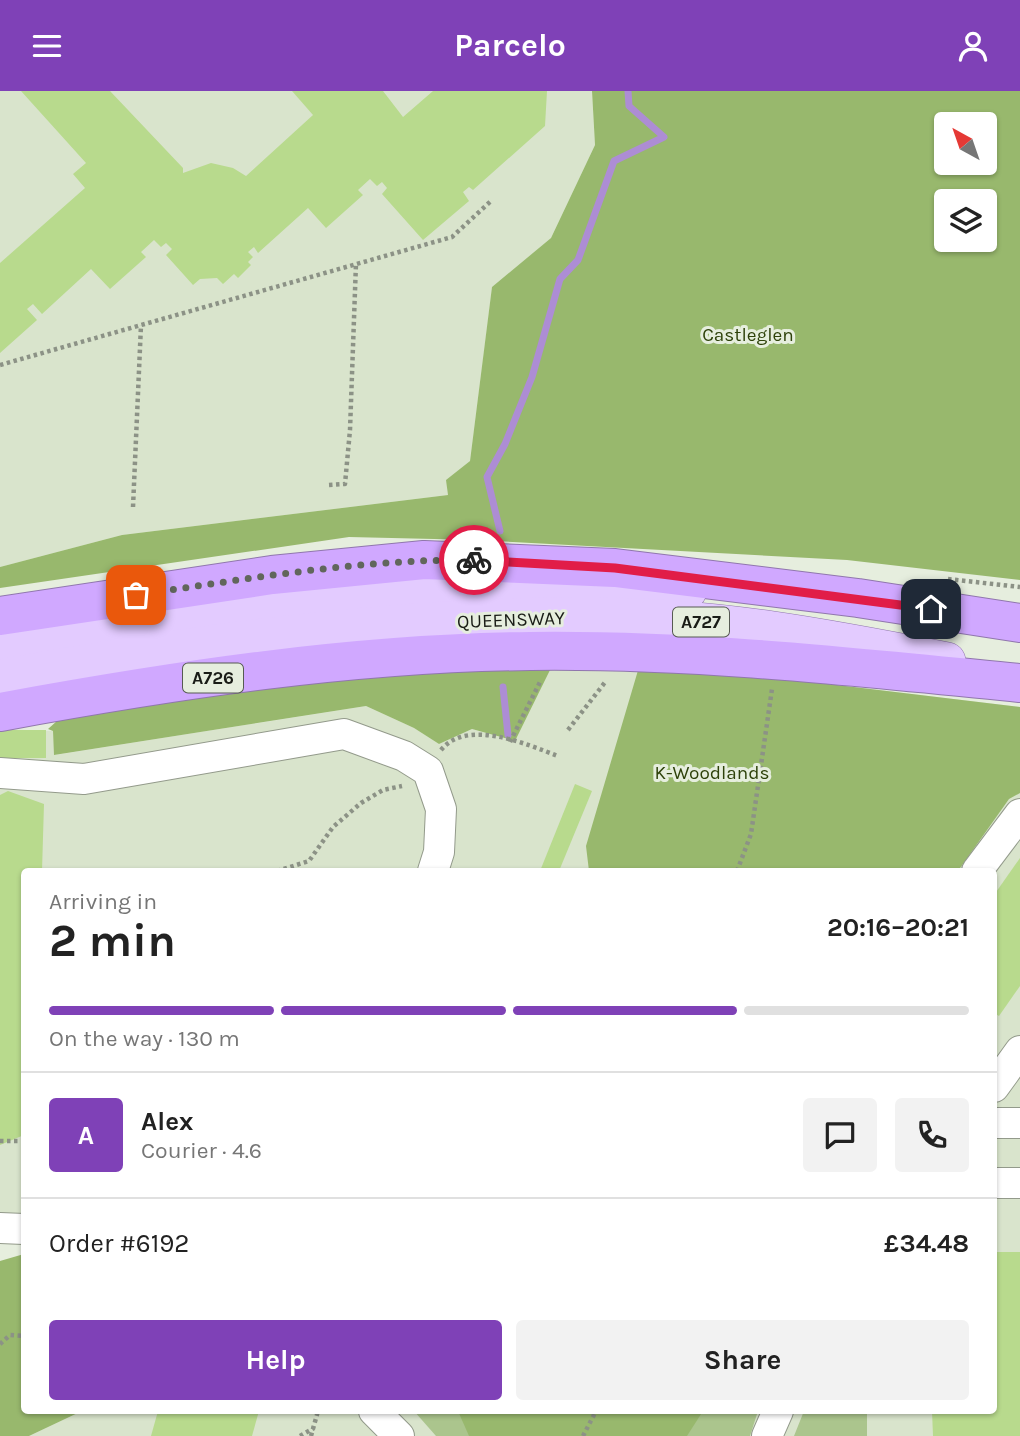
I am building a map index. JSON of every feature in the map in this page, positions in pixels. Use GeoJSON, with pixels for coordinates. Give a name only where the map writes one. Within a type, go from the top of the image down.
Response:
{"type":"FeatureCollection","features":[{"type":"Feature","properties":{"kind":"highway","name":"QUEENSWAY"},"geometry":{"type":"LineString","coordinates":[[0,616],[272,575],[424,560],[615,568],[1020,623]]}},
{"type":"Feature","properties":{"kind":"highway","name":"QUEENSWAY"},"geometry":{"type":"LineString","coordinates":[[0,712],[119,690],[311,665],[427,655],[531,651],[749,658],[1020,683]]}},
{"type":"Feature","properties":{"kind":"main road","name":"QUEENSWAY"},"geometry":{"type":"LineString","coordinates":[[0,678],[214,644],[384,610],[472,589],[812,593]]}},
{"type":"Feature","properties":{"kind":"main road","name":"QUEENSWAY"},"geometry":{"type":"LineString","coordinates":[[0,645],[179,617],[384,610],[595,615],[767,627],[1020,675]]}},
{"type":"Feature","properties":{"kind":"street"},"geometry":{"type":"LineString","coordinates":[[0,773],[84,779],[344,734],[404,756],[428,771],[441,809],[439,852],[434,868]]}},
{"type":"Feature","properties":{"kind":"street"},"geometry":{"type":"LineString","coordinates":[[979,868],[1020,814]]}},
{"type":"Feature","properties":{"kind":"street"},"geometry":{"type":"LineString","coordinates":[[997,1083],[1020,1051]]}},
{"type":"Feature","properties":{"kind":"street"},"geometry":{"type":"LineString","coordinates":[[997,1123],[1020,1123]]}},
{"type":"Feature","properties":{"kind":"street"},"geometry":{"type":"LineString","coordinates":[[997,1183],[1020,1183]]}},
{"type":"Feature","properties":{"kind":"street"},"geometry":{"type":"LineString","coordinates":[[0,1228],[21,1229]]}},
{"type":"Feature","properties":{"kind":"street"},"geometry":{"type":"LineString","coordinates":[[377,1414],[399,1436]]}},
{"type":"Feature","properties":{"kind":"street"},"geometry":{"type":"LineString","coordinates":[[767,1436],[777,1414]]}},
{"type":"Feature","properties":{"kind":"path"},"geometry":{"type":"LineString","coordinates":[[0,365],[452,237],[492,201]]}},
{"type":"Feature","properties":{"kind":"path"},"geometry":{"type":"LineString","coordinates":[[329,485],[345,484],[350,430],[356,264]]}},
{"type":"Feature","properties":{"kind":"path"},"geometry":{"type":"LineString","coordinates":[[133,507],[141,325]]}},
{"type":"Feature","properties":{"kind":"path"},"geometry":{"type":"LineString","coordinates":[[568,730],[613,673]]}},
{"type":"Feature","properties":{"kind":"path"},"geometry":{"type":"LineString","coordinates":[[510,742],[544,674]]}},
{"type":"Feature","properties":{"kind":"path"},"geometry":{"type":"LineString","coordinates":[[738,868],[751,834],[773,684]]}},
{"type":"Feature","properties":{"kind":"path"},"geometry":{"type":"LineString","coordinates":[[287,868],[309,861],[333,827],[361,803],[383,790],[405,785],[428,771],[444,746],[471,733],[491,734],[558,756]]}},
{"type":"Feature","properties":{"kind":"path"},"geometry":{"type":"LineString","coordinates":[[0,1141],[21,1140]]}},
{"type":"Feature","properties":{"kind":"path"},"geometry":{"type":"LineString","coordinates":[[0,1344],[10,1335],[21,1336]]}},
{"type":"Feature","properties":{"kind":"path"},"geometry":{"type":"LineString","coordinates":[[311,1436],[317,1414]]}},
{"type":"Feature","properties":{"kind":"path"},"geometry":{"type":"LineString","coordinates":[[583,1436],[594,1414]]}},
{"type":"Feature","properties":{"kind":"path"},"geometry":{"type":"LineString","coordinates":[[300,1436],[314,1428]]}},
{"type":"Feature","properties":{"kind":"shaded area"},"geometry":{"type":"Polygon","coordinates":[[[0,91],[592,91],[595,145],[551,238],[492,288],[470,461],[447,480],[448,495],[122,535],[0,567],[0,91]]]}},
{"type":"Feature","properties":{"kind":"shaded area"},"geometry":{"type":"Polygon","coordinates":[[[552,666],[729,672],[1020,707],[1020,1436],[29,1436],[76,1414],[997,1414],[997,868],[21,868],[21,1239],[0,1237],[0,729],[53,731],[55,755],[366,706],[414,728],[439,744],[472,729],[514,741],[552,666]]]}},
{"type":"Feature","properties":{"kind":"green space","name":"Castleglen"},"geometry":{"type":"Polygon","coordinates":[[[592,91],[1020,91],[1020,580],[847,560],[477,540],[349,537],[0,588],[0,567],[122,535],[448,495],[446,480],[470,461],[492,287],[551,238],[595,145],[592,91]]]}},
{"type":"Feature","properties":{"kind":"green space"},"geometry":{"type":"Polygon","coordinates":[[[421,664],[552,666],[515,741],[472,729],[439,744],[414,728],[366,706],[54,755],[53,731],[48,729],[67,712],[421,664]]]}},
{"type":"Feature","properties":{"kind":"green space","name":"K-Woodlands"},"geometry":{"type":"Polygon","coordinates":[[[639,667],[729,672],[1020,707],[1020,793],[1009,799],[960,868],[589,868],[586,846],[639,667]]]}},
{"type":"Feature","properties":{"kind":"green space"},"geometry":{"type":"Polygon","coordinates":[[[21,1255],[21,1414],[76,1414],[29,1436],[0,1436],[0,1261],[21,1255]]]}},
{"type":"Feature","properties":{"kind":"green space"},"geometry":{"type":"Polygon","coordinates":[[[417,1414],[757,1414],[750,1436],[436,1436],[417,1414]]]}},
{"type":"Feature","properties":{"kind":"green space"},"geometry":{"type":"Polygon","coordinates":[[[459,1414],[701,1414],[687,1436],[469,1436],[459,1414]]]}},
{"type":"Feature","properties":{"kind":"green space"},"geometry":{"type":"Polygon","coordinates":[[[803,1414],[867,1414],[867,1436],[794,1436],[803,1414]]]}},
{"type":"Feature","properties":{"kind":"building"},"geometry":{"type":"Polygon","coordinates":[[[21,91],[110,91],[183,168],[183,173],[211,163],[233,168],[246,176],[313,115],[292,91],[383,91],[403,117],[433,91],[547,91],[545,126],[473,190],[469,187],[463,192],[469,201],[423,240],[382,194],[387,188],[382,182],[377,186],[370,179],[358,190],[363,195],[326,228],[308,208],[258,253],[254,247],[248,252],[253,257],[248,262],[251,265],[238,278],[234,274],[223,284],[217,278],[200,279],[193,285],[166,255],[172,249],[166,243],[161,247],[154,240],[141,252],[146,257],[110,289],[91,269],[42,314],[33,304],[27,309],[37,320],[0,353],[0,263],[85,188],[73,174],[86,163],[21,91]]]}},
{"type":"Feature","properties":{"kind":"building"},"geometry":{"type":"Polygon","coordinates":[[[0,730],[46,730],[46,758],[0,758],[0,730]]]}},
{"type":"Feature","properties":{"kind":"building"},"geometry":{"type":"Polygon","coordinates":[[[575,784],[592,791],[560,868],[541,868],[575,784]]]}},
{"type":"Feature","properties":{"kind":"building"},"geometry":{"type":"Polygon","coordinates":[[[8,791],[44,804],[42,868],[21,868],[21,1136],[0,1145],[0,795],[8,791]]]}},
{"type":"Feature","properties":{"kind":"building"},"geometry":{"type":"Polygon","coordinates":[[[1020,858],[1020,986],[999,1016],[997,1015],[997,891],[1020,858]]]}},
{"type":"Feature","properties":{"kind":"building"},"geometry":{"type":"Polygon","coordinates":[[[997,1252],[1020,1252],[1020,1436],[933,1436],[932,1414],[997,1414],[997,1252]]]}},
{"type":"Feature","properties":{"kind":"building"},"geometry":{"type":"Polygon","coordinates":[[[157,1414],[258,1414],[252,1436],[151,1436],[157,1414]]]}},
{"type":"Feature","properties":{"kind":"waterway"},"geometry":{"type":"LineString","coordinates":[[500,531],[487,477],[505,444],[532,377],[560,279],[578,260],[614,161],[664,137],[629,106],[628,91]]}},
{"type":"Feature","properties":{"kind":"waterway"},"geometry":{"type":"LineString","coordinates":[[503,687],[508,735]]}},
{"type":"Feature","properties":{"kind":"way so far"},"geometry":{"type":"LineString","coordinates":[[136,595],[272,575],[424,560],[474,560]]}},
{"type":"Feature","properties":{"kind":"route"},"geometry":{"type":"LineString","coordinates":[[474,560],[615,568],[931,609]]}}]}
